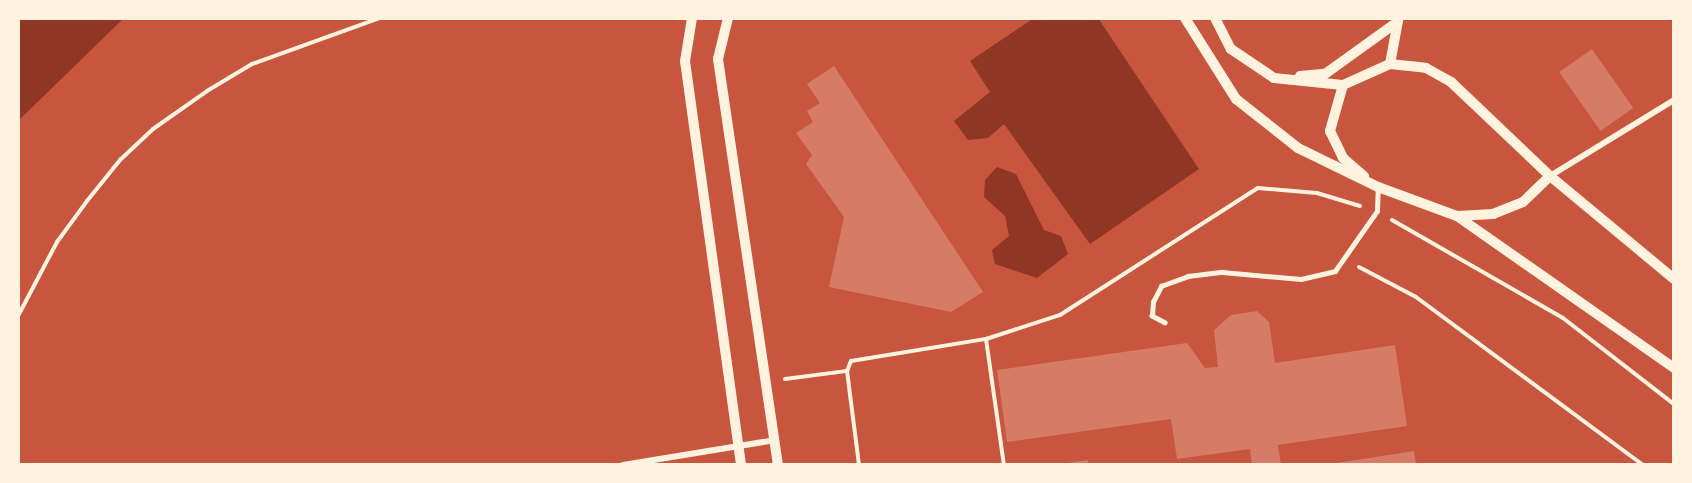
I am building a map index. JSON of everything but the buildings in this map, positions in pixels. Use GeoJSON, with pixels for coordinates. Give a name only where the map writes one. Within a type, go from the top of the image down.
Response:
{"type":"FeatureCollection","features":[{"type":"Feature","properties":{"kind":"street"},"geometry":{"type":"LineString","coordinates":[[692,18],[685,61],[741,465]]}},
{"type":"Feature","properties":{"kind":"street"},"geometry":{"type":"LineString","coordinates":[[728,18],[718,59],[778,465]]}},
{"type":"Feature","properties":{"kind":"street"},"geometry":{"type":"LineString","coordinates":[[1185,18],[1236,99],[1298,148],[1378,187],[1457,216],[1674,368]]}},
{"type":"Feature","properties":{"kind":"street"},"geometry":{"type":"LineString","coordinates":[[1215,18],[1232,49],[1274,78],[1343,85],[1390,64],[1426,68],[1451,82],[1550,176],[1674,279]]}},
{"type":"Feature","properties":{"kind":"street"},"geometry":{"type":"LineString","coordinates":[[1274,78],[1325,74],[1398,20]]}},
{"type":"Feature","properties":{"kind":"street"},"geometry":{"type":"LineString","coordinates":[[1390,64],[1398,20]]}},
{"type":"Feature","properties":{"kind":"street"},"geometry":{"type":"LineString","coordinates":[[1343,85],[1330,131],[1343,158],[1378,187]]}},
{"type":"Feature","properties":{"kind":"street"},"geometry":{"type":"LineString","coordinates":[[1457,216],[1493,214],[1523,202],[1550,176],[1674,100]]}},
{"type":"Feature","properties":{"kind":"street"},"geometry":{"type":"LineString","coordinates":[[623,465],[775,440]]}},
{"type":"Feature","properties":{"kind":"lane"},"geometry":{"type":"LineString","coordinates":[[1165,323],[1152,316],[1153,302],[1161,286],[1188,276],[1222,272],[1301,279],[1335,271],[1377,211],[1378,187]]}},
{"type":"Feature","properties":{"kind":"path"},"geometry":{"type":"LineString","coordinates":[[18,316],[57,242],[120,160],[153,129],[207,91],[252,64],[380,18]]}},
{"type":"Feature","properties":{"kind":"path"},"geometry":{"type":"LineString","coordinates":[[859,465],[847,371],[851,361],[986,339],[1060,315],[1258,188],[1317,192],[1377,211],[1563,318],[1674,404]]}},
{"type":"Feature","properties":{"kind":"path"},"geometry":{"type":"LineString","coordinates":[[1344,259],[1416,297],[1643,465]]}},
{"type":"Feature","properties":{"kind":"path"},"geometry":{"type":"LineString","coordinates":[[986,339],[1005,465]]}},
{"type":"Feature","properties":{"kind":"path"},"geometry":{"type":"LineString","coordinates":[[766,382],[847,371]]}},
{"type":"Feature","properties":{"kind":"shaded area"},"geometry":{"type":"Polygon","coordinates":[[[18,18],[124,18],[18,121],[18,18]]]}},
{"type":"Feature","properties":{"kind":"shaded area"},"geometry":{"type":"Polygon","coordinates":[[[1034,18],[1098,18],[1199,169],[1090,244],[1004,124],[988,138],[968,140],[954,121],[990,92],[970,61],[1034,18]]]}},
{"type":"Feature","properties":{"kind":"shaded area"},"geometry":{"type":"Polygon","coordinates":[[[997,167],[1016,174],[1044,230],[1061,236],[1068,254],[1037,278],[995,264],[992,250],[1009,236],[1005,216],[984,197],[985,180],[997,167]]]}}]}
